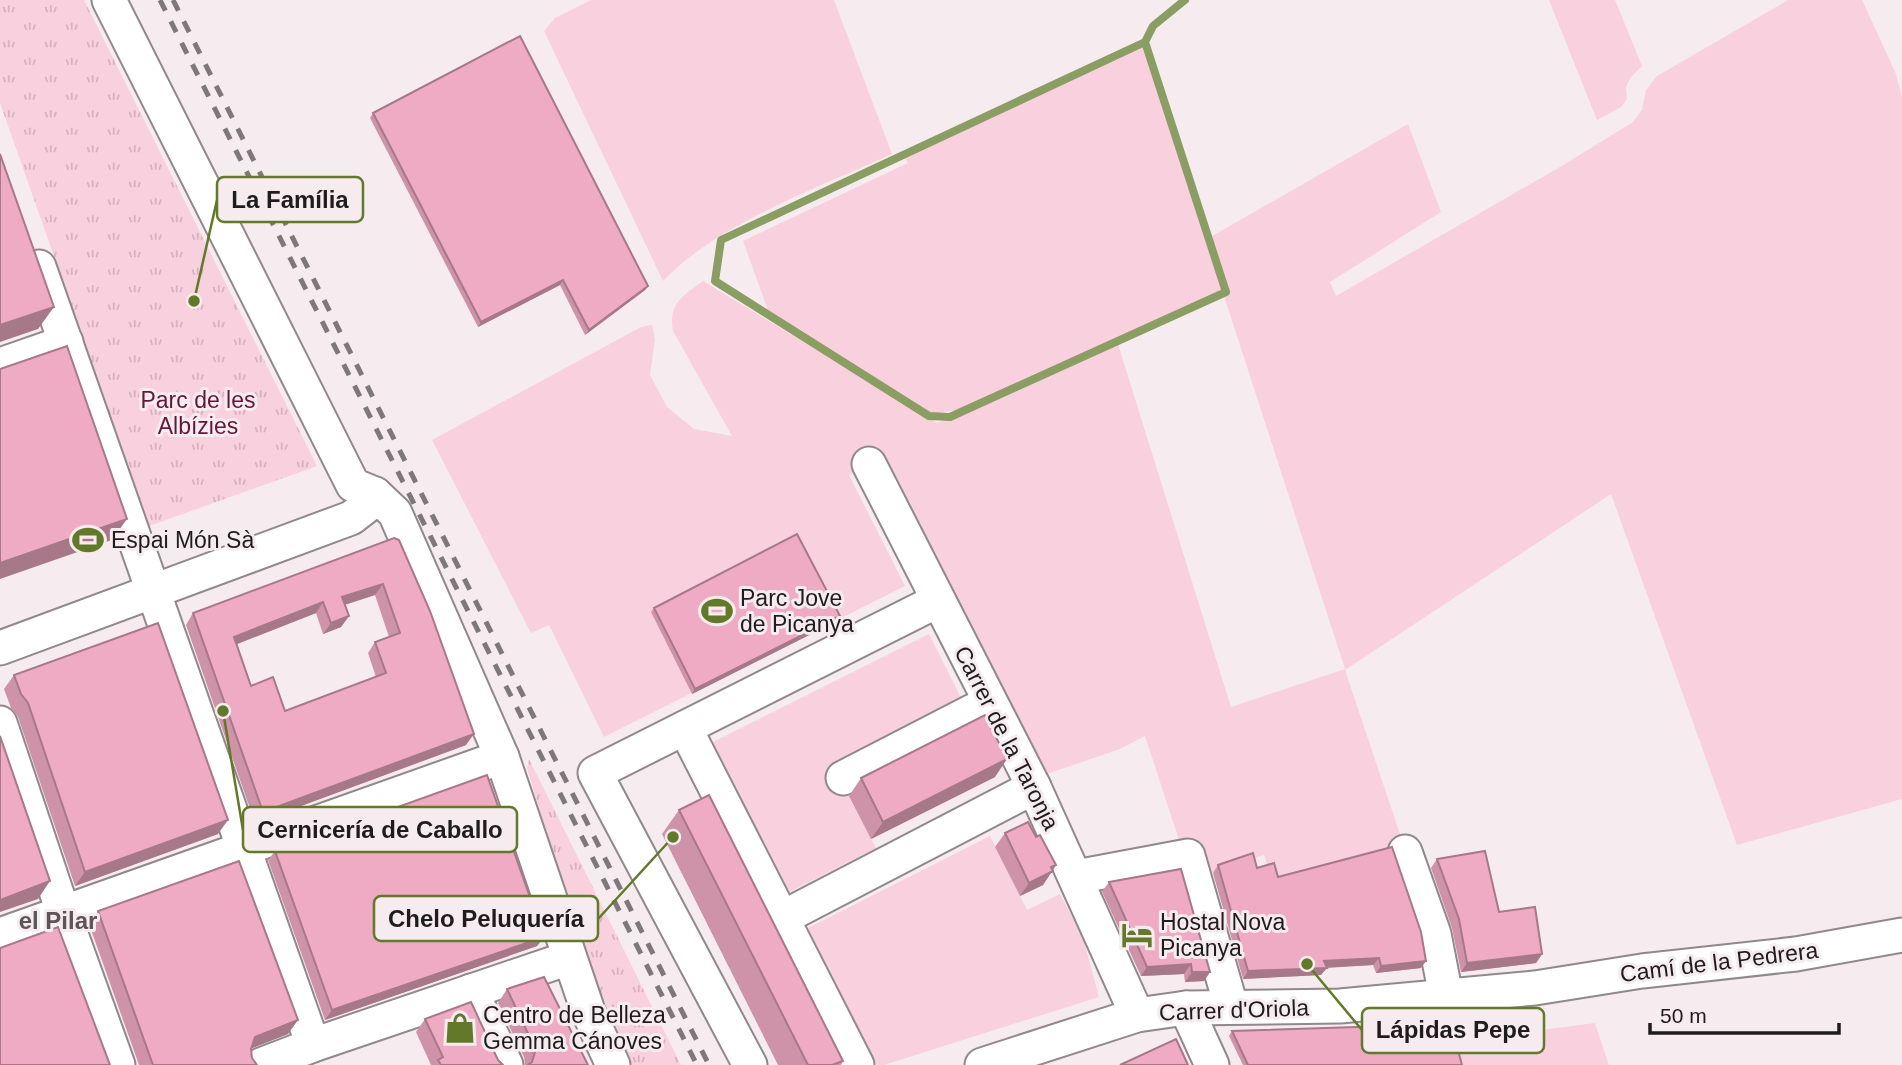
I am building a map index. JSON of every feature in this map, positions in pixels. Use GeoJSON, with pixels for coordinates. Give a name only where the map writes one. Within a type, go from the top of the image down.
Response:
{"type":"FeatureCollection","features":[{"type":"Feature","properties":{"kind":"street"},"geometry":{"type":"LineString","coordinates":[[109,0],[364,489],[395,513],[502,757],[588,1012],[612,1065]]}},
{"type":"Feature","properties":{"kind":"street"},"geometry":{"type":"LineString","coordinates":[[27,232],[313,1045]]}},
{"type":"Feature","properties":{"kind":"street"},"geometry":{"type":"LineString","coordinates":[[0,365],[66,342]]}},
{"type":"Feature","properties":{"kind":"street","name":"Carrer de la Taronja"},"geometry":{"type":"LineString","coordinates":[[869,464],[1034,787],[1137,1015]]}},
{"type":"Feature","properties":{"kind":"street"},"geometry":{"type":"LineString","coordinates":[[0,648],[338,500],[352,490],[364,489]]}},
{"type":"Feature","properties":{"kind":"street"},"geometry":{"type":"LineString","coordinates":[[0,624],[150,582]]}},
{"type":"Feature","properties":{"kind":"street"},"geometry":{"type":"LineString","coordinates":[[750,1065],[595,773],[937,601]]}},
{"type":"Feature","properties":{"kind":"street"},"geometry":{"type":"LineString","coordinates":[[843,778],[973,710]]}},
{"type":"Feature","properties":{"kind":"street"},"geometry":{"type":"LineString","coordinates":[[0,723],[118,1065]]}},
{"type":"Feature","properties":{"kind":"street"},"geometry":{"type":"LineString","coordinates":[[685,728],[857,1065]]}},
{"type":"Feature","properties":{"kind":"street"},"geometry":{"type":"LineString","coordinates":[[0,935],[502,757]]}},
{"type":"Feature","properties":{"kind":"street"},"geometry":{"type":"LineString","coordinates":[[782,918],[1034,787]]}},
{"type":"Feature","properties":{"kind":"street"},"geometry":{"type":"LineString","coordinates":[[1405,852],[1434,934],[1446,996]]}},
{"type":"Feature","properties":{"kind":"street"},"geometry":{"type":"LineString","coordinates":[[1076,877],[1188,856],[1231,1006]]}},
{"type":"Feature","properties":{"kind":"street","name":"Camí de la Pedrera"},"geometry":{"type":"LineString","coordinates":[[1535,988],[1642,971],[1796,954],[1902,935]]}},
{"type":"Feature","properties":{"kind":"street"},"geometry":{"type":"LineString","coordinates":[[272,1063],[313,1045],[569,958]]}},
{"type":"Feature","properties":{"kind":"street","name":"Carrer d'Oriola"},"geometry":{"type":"LineString","coordinates":[[982,1065],[1137,1015],[1186,1008],[1340,1006],[1535,988]]}},
{"type":"Feature","properties":{"kind":"street"},"geometry":{"type":"LineString","coordinates":[[471,991],[506,1065]]}},
{"type":"Feature","properties":{"kind":"street"},"geometry":{"type":"LineString","coordinates":[[1186,1008],[1212,1065]]}},
{"type":"Feature","properties":{"kind":"green space","name":"Parc de les Albízies"},"geometry":{"type":"Polygon","coordinates":[[[0,0],[84,0],[317,466],[149,526],[0,103],[0,0]]]}},
{"type":"Feature","properties":{"kind":"green space"},"geometry":{"type":"Polygon","coordinates":[[[591,0],[834,0],[892,154],[802,193],[740,225],[711,242],[663,281],[544,31],[555,18],[591,0]]]}},
{"type":"Feature","properties":{"kind":"green space"},"geometry":{"type":"Polygon","coordinates":[[[1549,0],[1615,0],[1642,66],[1630,78],[1626,87],[1627,99],[1621,107],[1597,120],[1549,0]]]}},
{"type":"Feature","properties":{"kind":"green space"},"geometry":{"type":"Polygon","coordinates":[[[1788,0],[1862,0],[1896,74],[1902,99],[1902,799],[1737,845],[1611,494],[1345,670],[1405,849],[1273,884],[1264,855],[1202,876],[1181,846],[1145,736],[1120,749],[1041,776],[880,458],[849,475],[905,586],[604,737],[549,625],[531,633],[432,440],[641,327],[652,325],[655,339],[650,375],[667,407],[694,429],[732,436],[673,331],[675,307],[683,296],[703,281],[937,423],[983,406],[930,414],[770,316],[743,241],[908,163],[905,157],[1145,39],[1207,239],[1408,124],[1441,212],[1330,282],[1336,296],[1633,122],[1642,110],[1646,90],[1657,76],[1788,0]],[[1224,296],[1118,344],[1231,707],[1345,669],[1224,296]]]}},
{"type":"Feature","properties":{"kind":"green space"},"geometry":{"type":"Polygon","coordinates":[[[929,634],[967,710],[839,775],[876,848],[789,892],[713,742],[929,634]]]}},
{"type":"Feature","properties":{"kind":"green space"},"geometry":{"type":"Polygon","coordinates":[[[529,759],[681,1065],[632,1065],[594,976],[567,902],[527,768],[529,759]]]}},
{"type":"Feature","properties":{"kind":"green space"},"geometry":{"type":"Polygon","coordinates":[[[990,836],[1027,910],[1060,894],[1083,938],[1099,997],[877,1065],[808,928],[990,836]]]}},
{"type":"Feature","properties":{"kind":"green space"},"geometry":{"type":"Polygon","coordinates":[[[1595,1023],[1609,1065],[1458,1065],[1451,1042],[1595,1023]]]}},
{"type":"Feature","properties":{"kind":"building"},"geometry":{"type":"Polygon","coordinates":[[[520,36],[648,286],[589,330],[563,280],[481,322],[373,113],[520,36]]]}},
{"type":"Feature","properties":{"kind":"building"},"geometry":{"type":"Polygon","coordinates":[[[0,154],[54,307],[0,325],[0,154]]]}},
{"type":"Feature","properties":{"kind":"building"},"geometry":{"type":"Polygon","coordinates":[[[67,346],[127,519],[0,563],[0,369],[67,346]]]}},
{"type":"Feature","properties":{"kind":"building"},"geometry":{"type":"Polygon","coordinates":[[[797,534],[840,616],[695,689],[654,608],[797,534]]]}},
{"type":"Feature","properties":{"kind":"building"},"geometry":{"type":"Polygon","coordinates":[[[394,538],[399,540],[430,611],[474,734],[263,812],[193,613],[394,538]],[[383,584],[342,597],[349,616],[331,623],[323,602],[234,637],[251,686],[273,677],[285,711],[386,673],[375,642],[400,633],[383,584]]]}},
{"type":"Feature","properties":{"kind":"building"},"geometry":{"type":"Polygon","coordinates":[[[158,623],[228,820],[85,872],[28,703],[21,694],[14,675],[158,623]]]}},
{"type":"Feature","properties":{"kind":"building"},"geometry":{"type":"Polygon","coordinates":[[[985,715],[1007,759],[883,822],[861,778],[985,715]]]}},
{"type":"Feature","properties":{"kind":"building"},"geometry":{"type":"Polygon","coordinates":[[[0,736],[50,881],[0,900],[0,736]]]}},
{"type":"Feature","properties":{"kind":"building"},"geometry":{"type":"Polygon","coordinates":[[[487,775],[544,937],[332,1010],[275,851],[487,775]]]}},
{"type":"Feature","properties":{"kind":"building"},"geometry":{"type":"Polygon","coordinates":[[[709,795],[843,1061],[832,1065],[808,1065],[679,810],[709,795]]]}},
{"type":"Feature","properties":{"kind":"building"},"geometry":{"type":"Polygon","coordinates":[[[1028,822],[1036,837],[1040,835],[1056,865],[1051,867],[1053,871],[1029,883],[1005,833],[1028,822]]]}},
{"type":"Feature","properties":{"kind":"building"},"geometry":{"type":"Polygon","coordinates":[[[1392,847],[1421,932],[1426,961],[1381,966],[1379,958],[1324,961],[1327,968],[1248,971],[1218,865],[1253,853],[1257,868],[1274,863],[1278,877],[1392,847]]]}},
{"type":"Feature","properties":{"kind":"building"},"geometry":{"type":"Polygon","coordinates":[[[1485,851],[1499,912],[1535,907],[1542,954],[1467,963],[1459,919],[1437,859],[1485,851]]]}},
{"type":"Feature","properties":{"kind":"building"},"geometry":{"type":"Polygon","coordinates":[[[239,861],[298,1020],[255,1037],[251,1049],[252,1058],[257,1065],[153,1065],[98,911],[239,861]]]}},
{"type":"Feature","properties":{"kind":"building"},"geometry":{"type":"Polygon","coordinates":[[[1181,869],[1210,972],[1192,972],[1191,964],[1147,967],[1109,882],[1181,869]]]}},
{"type":"Feature","properties":{"kind":"building"},"geometry":{"type":"Polygon","coordinates":[[[58,927],[110,1065],[0,1065],[0,948],[58,927]]]}},
{"type":"Feature","properties":{"kind":"building"},"geometry":{"type":"Polygon","coordinates":[[[544,977],[588,1065],[528,1065],[535,1052],[533,1044],[507,989],[544,977]]]}},
{"type":"Feature","properties":{"kind":"building"},"geometry":{"type":"Polygon","coordinates":[[[471,1002],[498,1060],[503,1065],[441,1065],[438,1060],[443,1057],[425,1019],[471,1002]]]}},
{"type":"Feature","properties":{"kind":"building"},"geometry":{"type":"Polygon","coordinates":[[[1451,1024],[1462,1065],[1248,1065],[1232,1031],[1451,1024]]]}},
{"type":"Feature","properties":{"kind":"building"},"geometry":{"type":"Polygon","coordinates":[[[1176,1039],[1188,1065],[1120,1065],[1176,1039]]]}},
{"type":"Feature","properties":{"kind":"waterway"},"geometry":{"type":"LineString","coordinates":[[1145,42],[721,240],[715,281],[929,416],[950,417],[1226,292],[1145,42],[1153,26],[1185,0]]}},
{"type":"Feature","properties":{"kind":"railway"},"geometry":{"type":"LineString","coordinates":[[160,0],[697,1065]]}},
{"type":"Feature","properties":{"kind":"railway"},"geometry":{"type":"LineString","coordinates":[[173,0],[709,1065]]}},
{"type":"Feature","properties":{"kind":"place","name":"La Família"},"geometry":{"type":"Point","coordinates":[194,301]}},
{"type":"Feature","properties":{"kind":"place","name":"Espai Món Sà"},"geometry":{"type":"Point","coordinates":[88,540]}},
{"type":"Feature","properties":{"kind":"place","name":"Parc Jove de Picanya"},"geometry":{"type":"Point","coordinates":[717,611]}},
{"type":"Feature","properties":{"kind":"place","name":"Cernicería de Caballo"},"geometry":{"type":"Point","coordinates":[223,711]}},
{"type":"Feature","properties":{"kind":"place","name":"Chelo Peluquería"},"geometry":{"type":"Point","coordinates":[673,837]}},
{"type":"Feature","properties":{"kind":"place","name":"Hostal Nova Picanya"},"geometry":{"type":"Point","coordinates":[1137,935]}},
{"type":"Feature","properties":{"kind":"place","name":"Lápidas Pepe"},"geometry":{"type":"Point","coordinates":[1307,964]}},
{"type":"Feature","properties":{"kind":"place","name":"Centro de Belleza Gemma Cánoves"},"geometry":{"type":"Point","coordinates":[460,1028]}},
{"type":"Feature","properties":{"kind":"district","name":"el Pilar"},"geometry":{"type":"Point","coordinates":[58,921]}}]}
